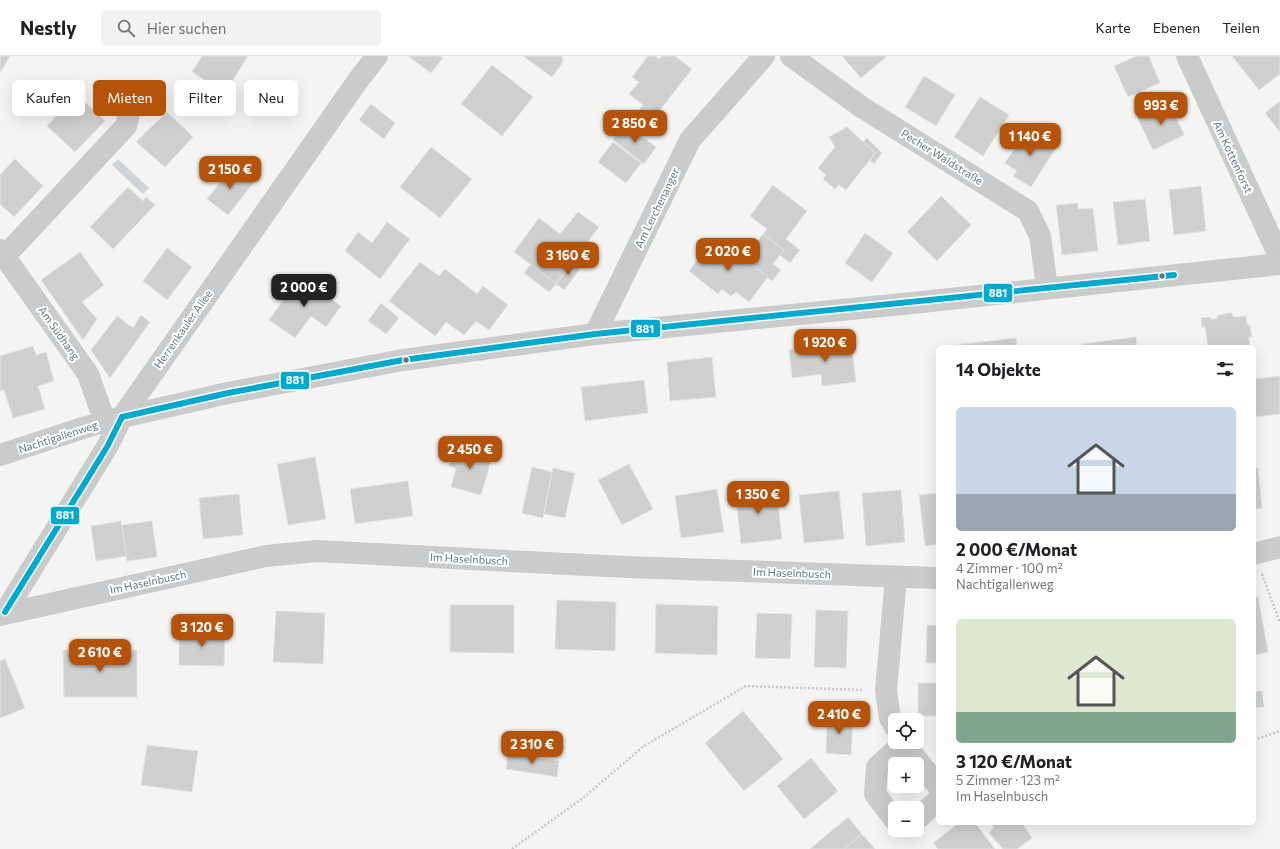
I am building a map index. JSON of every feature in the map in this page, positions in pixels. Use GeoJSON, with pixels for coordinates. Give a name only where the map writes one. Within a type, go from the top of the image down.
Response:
{"type":"FeatureCollection","features":[{"type":"Feature","properties":{"kind":"street","name":"Herrenkauler Allee"},"geometry":{"type":"LineString","coordinates":[[3,614],[107,447],[114,420],[377,56]]}},
{"type":"Feature","properties":{"kind":"street","name":"Am Lerchenanger"},"geometry":{"type":"LineString","coordinates":[[595,334],[690,140],[764,56]]}},
{"type":"Feature","properties":{"kind":"street","name":"Pecher Waldstraße"},"geometry":{"type":"LineString","coordinates":[[791,56],[863,108],[1028,211],[1040,236],[1047,288]]}},
{"type":"Feature","properties":{"kind":"street","name":"Am Kottenforst"},"geometry":{"type":"LineString","coordinates":[[1187,56],[1280,258]]}},
{"type":"Feature","properties":{"kind":"street"},"geometry":{"type":"LineString","coordinates":[[2,253],[126,126],[128,116]]}},
{"type":"Feature","properties":{"kind":"street","name":"Am Südhang"},"geometry":{"type":"LineString","coordinates":[[2,253],[88,374],[114,420]]}},
{"type":"Feature","properties":{"kind":"street","name":"Nachtigallenweg"},"geometry":{"type":"LineString","coordinates":[[0,455],[114,420],[228,394],[403,360],[595,334],[903,304],[1280,264]]}},
{"type":"Feature","properties":{"kind":"street"},"geometry":{"type":"LineString","coordinates":[[1256,554],[1280,548]]}},
{"type":"Feature","properties":{"kind":"street","name":"Im Haselnbusch"},"geometry":{"type":"LineString","coordinates":[[3,614],[266,556],[317,551],[626,566],[936,578]]}},
{"type":"Feature","properties":{"kind":"street"},"geometry":{"type":"LineString","coordinates":[[889,713],[886,691],[896,577]]}},
{"type":"Feature","properties":{"kind":"street"},"geometry":{"type":"LineString","coordinates":[[888,811],[875,794],[877,767],[891,749]]}},
{"type":"Feature","properties":{"kind":"street"},"geometry":{"type":"LineString","coordinates":[[910,749],[936,783]]}},
{"type":"Feature","properties":{"kind":"street"},"geometry":{"type":"LineString","coordinates":[[924,813],[936,802]]}},
{"type":"Feature","properties":{"kind":"path"},"geometry":{"type":"LineString","coordinates":[[1256,559],[1280,623]]}},
{"type":"Feature","properties":{"kind":"path"},"geometry":{"type":"LineString","coordinates":[[512,849],[583,798],[644,746],[746,686],[886,691]]}},
{"type":"Feature","properties":{"kind":"path"},"geometry":{"type":"LineString","coordinates":[[1256,739],[1280,731]]}},
{"type":"Feature","properties":{"kind":"shaded area"},"geometry":{"type":"Polygon","coordinates":[[[118,159],[149,188],[143,194],[112,165],[118,159]]]}},
{"type":"Feature","properties":{"kind":"shaded area"},"geometry":{"type":"Polygon","coordinates":[[[1262,691],[1264,707],[1256,708],[1256,692],[1262,691]]]}},
{"type":"Feature","properties":{"kind":"building"},"geometry":{"type":"Polygon","coordinates":[[[0,56],[10,56],[0,73],[0,56]]]}},
{"type":"Feature","properties":{"kind":"building"},"geometry":{"type":"Polygon","coordinates":[[[202,56],[248,56],[233,80],[205,80],[192,72],[202,56]]]}},
{"type":"Feature","properties":{"kind":"building"},"geometry":{"type":"Polygon","coordinates":[[[408,56],[440,56],[443,58],[431,73],[408,56]]]}},
{"type":"Feature","properties":{"kind":"building"},"geometry":{"type":"Polygon","coordinates":[[[523,56],[562,56],[563,62],[552,77],[523,56]]]}},
{"type":"Feature","properties":{"kind":"building"},"geometry":{"type":"Polygon","coordinates":[[[648,56],[655,56],[659,59],[662,56],[675,56],[692,69],[656,115],[629,94],[639,82],[632,77],[648,56]]]}},
{"type":"Feature","properties":{"kind":"building"},"geometry":{"type":"Polygon","coordinates":[[[842,56],[885,56],[886,57],[861,78],[842,56]]]}},
{"type":"Feature","properties":{"kind":"building"},"geometry":{"type":"Polygon","coordinates":[[[1137,56],[1149,56],[1160,83],[1128,97],[1114,66],[1137,56]]]}},
{"type":"Feature","properties":{"kind":"building"},"geometry":{"type":"Polygon","coordinates":[[[1232,56],[1280,56],[1280,74],[1259,90],[1232,56]]]}},
{"type":"Feature","properties":{"kind":"building"},"geometry":{"type":"Polygon","coordinates":[[[492,65],[533,97],[502,136],[461,104],[492,65]]]}},
{"type":"Feature","properties":{"kind":"building"},"geometry":{"type":"Polygon","coordinates":[[[924,76],[955,95],[936,126],[905,107],[924,76]]]}},
{"type":"Feature","properties":{"kind":"building"},"geometry":{"type":"Polygon","coordinates":[[[980,97],[1009,115],[983,156],[954,137],[980,97]]]}},
{"type":"Feature","properties":{"kind":"building"},"geometry":{"type":"Polygon","coordinates":[[[1280,101],[1280,132],[1265,113],[1280,101]]]}},
{"type":"Feature","properties":{"kind":"building"},"geometry":{"type":"Polygon","coordinates":[[[85,102],[93,110],[93,116],[100,116],[105,121],[75,152],[47,126],[56,116],[85,116],[85,102]]]}},
{"type":"Feature","properties":{"kind":"building"},"geometry":{"type":"Polygon","coordinates":[[[1169,102],[1184,135],[1153,150],[1137,117],[1169,102]]]}},
{"type":"Feature","properties":{"kind":"building"},"geometry":{"type":"Polygon","coordinates":[[[371,104],[395,123],[384,139],[359,120],[371,104]]]}},
{"type":"Feature","properties":{"kind":"building"},"geometry":{"type":"Polygon","coordinates":[[[643,105],[656,115],[641,134],[628,124],[643,105]]]}},
{"type":"Feature","properties":{"kind":"building"},"geometry":{"type":"Polygon","coordinates":[[[167,112],[193,137],[165,167],[136,142],[163,116],[166,116],[167,112]]]}},
{"type":"Feature","properties":{"kind":"building"},"geometry":{"type":"Polygon","coordinates":[[[625,124],[656,147],[644,164],[613,140],[625,124]]]}},
{"type":"Feature","properties":{"kind":"building"},"geometry":{"type":"Polygon","coordinates":[[[847,127],[875,153],[846,190],[839,185],[835,189],[823,179],[826,175],[818,168],[835,147],[829,137],[847,127]]]}},
{"type":"Feature","properties":{"kind":"building"},"geometry":{"type":"Polygon","coordinates":[[[1028,128],[1057,146],[1031,187],[1013,176],[1017,171],[1005,163],[1028,128]]]}},
{"type":"Feature","properties":{"kind":"building"},"geometry":{"type":"Polygon","coordinates":[[[867,138],[882,153],[874,164],[870,161],[875,153],[863,142],[867,138]]]}},
{"type":"Feature","properties":{"kind":"building"},"geometry":{"type":"Polygon","coordinates":[[[613,142],[641,163],[626,183],[598,162],[613,142]]]}},
{"type":"Feature","properties":{"kind":"building"},"geometry":{"type":"Polygon","coordinates":[[[431,147],[472,179],[440,218],[400,187],[431,147]]]}},
{"type":"Feature","properties":{"kind":"building"},"geometry":{"type":"Polygon","coordinates":[[[15,159],[43,186],[14,217],[0,204],[0,175],[15,159]]]}},
{"type":"Feature","properties":{"kind":"building"},"geometry":{"type":"Polygon","coordinates":[[[233,166],[254,182],[228,215],[207,199],[233,166]]]}},
{"type":"Feature","properties":{"kind":"building"},"geometry":{"type":"Polygon","coordinates":[[[773,185],[807,211],[786,239],[800,250],[790,263],[780,255],[784,250],[763,234],[767,229],[750,216],[773,185]]]}},
{"type":"Feature","properties":{"kind":"building"},"geometry":{"type":"Polygon","coordinates":[[[1201,186],[1206,231],[1174,235],[1169,190],[1201,186]]]}},
{"type":"Feature","properties":{"kind":"building"},"geometry":{"type":"Polygon","coordinates":[[[128,187],[143,201],[146,197],[155,205],[113,249],[90,227],[128,187]]]}},
{"type":"Feature","properties":{"kind":"building"},"geometry":{"type":"Polygon","coordinates":[[[941,196],[971,225],[937,261],[907,232],[941,196]]]}},
{"type":"Feature","properties":{"kind":"building"},"geometry":{"type":"Polygon","coordinates":[[[1145,199],[1150,241],[1118,245],[1113,202],[1145,199]]]}},
{"type":"Feature","properties":{"kind":"building"},"geometry":{"type":"Polygon","coordinates":[[[1078,203],[1078,209],[1093,208],[1098,251],[1062,255],[1056,205],[1078,203]]]}},
{"type":"Feature","properties":{"kind":"building"},"geometry":{"type":"Polygon","coordinates":[[[578,212],[599,227],[556,284],[514,252],[539,218],[560,234],[578,212]]]}},
{"type":"Feature","properties":{"kind":"building"},"geometry":{"type":"Polygon","coordinates":[[[387,222],[410,239],[380,279],[345,251],[358,232],[372,243],[387,222]]]}},
{"type":"Feature","properties":{"kind":"building"},"geometry":{"type":"Polygon","coordinates":[[[865,233],[893,253],[872,282],[845,263],[865,233]]]}},
{"type":"Feature","properties":{"kind":"building"},"geometry":{"type":"Polygon","coordinates":[[[763,234],[784,250],[773,264],[781,270],[772,281],[748,262],[756,252],[752,249],[763,234]]]}},
{"type":"Feature","properties":{"kind":"building"},"geometry":{"type":"Polygon","coordinates":[[[718,239],[768,277],[749,302],[736,292],[731,296],[722,289],[718,294],[689,271],[708,245],[712,248],[718,239]]]}},
{"type":"Feature","properties":{"kind":"building"},"geometry":{"type":"Polygon","coordinates":[[[167,248],[192,267],[167,300],[143,281],[167,248]]]}},
{"type":"Feature","properties":{"kind":"building"},"geometry":{"type":"Polygon","coordinates":[[[80,252],[104,285],[82,302],[97,319],[83,340],[41,280],[80,252]]]}},
{"type":"Feature","properties":{"kind":"building"},"geometry":{"type":"Polygon","coordinates":[[[420,262],[439,276],[445,269],[477,294],[483,286],[508,305],[489,330],[476,321],[464,335],[446,322],[435,336],[389,301],[420,262]]]}},
{"type":"Feature","properties":{"kind":"building"},"geometry":{"type":"Polygon","coordinates":[[[572,262],[580,269],[564,290],[556,284],[572,262]]]}},
{"type":"Feature","properties":{"kind":"building"},"geometry":{"type":"Polygon","coordinates":[[[531,264],[556,284],[549,292],[524,273],[531,264]]]}},
{"type":"Feature","properties":{"kind":"building"},"geometry":{"type":"Polygon","coordinates":[[[300,277],[341,306],[326,327],[311,316],[295,338],[269,320],[300,277]]]}},
{"type":"Feature","properties":{"kind":"building"},"geometry":{"type":"Polygon","coordinates":[[[381,303],[399,318],[386,334],[368,321],[381,303]]]}},
{"type":"Feature","properties":{"kind":"building"},"geometry":{"type":"Polygon","coordinates":[[[1231,313],[1234,317],[1246,316],[1247,325],[1250,325],[1252,337],[1249,337],[1250,345],[1208,345],[1205,327],[1202,327],[1201,318],[1210,317],[1211,319],[1216,319],[1219,315],[1231,313]]]}},
{"type":"Feature","properties":{"kind":"building"},"geometry":{"type":"Polygon","coordinates":[[[141,315],[150,322],[110,378],[91,350],[117,316],[133,328],[141,315]]]}},
{"type":"Feature","properties":{"kind":"building"},"geometry":{"type":"Polygon","coordinates":[[[1136,337],[1137,345],[1082,345],[1136,337]]]}},
{"type":"Feature","properties":{"kind":"building"},"geometry":{"type":"Polygon","coordinates":[[[1016,338],[1017,345],[955,345],[1016,338]]]}},
{"type":"Feature","properties":{"kind":"building"},"geometry":{"type":"Polygon","coordinates":[[[851,342],[856,382],[822,386],[821,374],[792,378],[789,350],[851,342]]]}},
{"type":"Feature","properties":{"kind":"building"},"geometry":{"type":"Polygon","coordinates":[[[33,346],[36,355],[46,352],[54,381],[38,386],[45,409],[13,418],[4,390],[0,391],[0,356],[33,346]]]}},
{"type":"Feature","properties":{"kind":"building"},"geometry":{"type":"Polygon","coordinates":[[[712,357],[716,397],[670,401],[667,362],[712,357]]]}},
{"type":"Feature","properties":{"kind":"building"},"geometry":{"type":"Polygon","coordinates":[[[1280,376],[1280,414],[1256,417],[1256,379],[1280,376]]]}},
{"type":"Feature","properties":{"kind":"building"},"geometry":{"type":"Polygon","coordinates":[[[644,380],[648,413],[585,421],[581,387],[644,380]]]}},
{"type":"Feature","properties":{"kind":"building"},"geometry":{"type":"Polygon","coordinates":[[[455,447],[492,457],[481,495],[451,487],[456,468],[449,466],[455,447]]]}},
{"type":"Feature","properties":{"kind":"building"},"geometry":{"type":"Polygon","coordinates":[[[315,457],[326,519],[288,525],[277,464],[315,457]]]}},
{"type":"Feature","properties":{"kind":"building"},"geometry":{"type":"Polygon","coordinates":[[[629,464],[653,509],[622,525],[598,480],[629,464]]]}},
{"type":"Feature","properties":{"kind":"building"},"geometry":{"type":"Polygon","coordinates":[[[532,467],[552,472],[543,518],[522,513],[532,467]]]}},
{"type":"Feature","properties":{"kind":"building"},"geometry":{"type":"Polygon","coordinates":[[[553,468],[575,473],[565,518],[544,514],[553,468]]]}},
{"type":"Feature","properties":{"kind":"building"},"geometry":{"type":"Polygon","coordinates":[[[1256,468],[1258,468],[1262,508],[1256,509],[1256,468]]]}},
{"type":"Feature","properties":{"kind":"building"},"geometry":{"type":"Polygon","coordinates":[[[408,481],[413,516],[355,524],[350,489],[408,481]]]}},
{"type":"Feature","properties":{"kind":"building"},"geometry":{"type":"Polygon","coordinates":[[[776,486],[782,539],[741,544],[735,490],[776,486]]]}},
{"type":"Feature","properties":{"kind":"building"},"geometry":{"type":"Polygon","coordinates":[[[717,489],[724,532],[681,538],[675,496],[717,489]]]}},
{"type":"Feature","properties":{"kind":"building"},"geometry":{"type":"Polygon","coordinates":[[[901,490],[905,542],[866,546],[862,493],[901,490]]]}},
{"type":"Feature","properties":{"kind":"building"},"geometry":{"type":"Polygon","coordinates":[[[839,491],[844,539],[804,543],[799,495],[839,491]]]}},
{"type":"Feature","properties":{"kind":"building"},"geometry":{"type":"Polygon","coordinates":[[[936,493],[936,544],[925,546],[919,495],[936,493]]]}},
{"type":"Feature","properties":{"kind":"building"},"geometry":{"type":"Polygon","coordinates":[[[239,494],[243,535],[203,539],[199,498],[239,494]]]}},
{"type":"Feature","properties":{"kind":"building"},"geometry":{"type":"Polygon","coordinates":[[[121,521],[127,556],[96,561],[91,526],[121,521]]]}},
{"type":"Feature","properties":{"kind":"building"},"geometry":{"type":"Polygon","coordinates":[[[152,521],[157,557],[127,561],[122,525],[152,521]]]}},
{"type":"Feature","properties":{"kind":"building"},"geometry":{"type":"Polygon","coordinates":[[[1258,597],[1268,652],[1256,655],[1256,598],[1258,597]]]}},
{"type":"Feature","properties":{"kind":"building"},"geometry":{"type":"Polygon","coordinates":[[[557,600],[616,602],[615,651],[555,649],[557,600]]]}},
{"type":"Feature","properties":{"kind":"building"},"geometry":{"type":"Polygon","coordinates":[[[656,604],[718,606],[717,655],[655,653],[656,604]]]}},
{"type":"Feature","properties":{"kind":"building"},"geometry":{"type":"Polygon","coordinates":[[[450,605],[514,605],[514,653],[450,652],[450,605]]]}},
{"type":"Feature","properties":{"kind":"building"},"geometry":{"type":"Polygon","coordinates":[[[816,610],[848,611],[846,668],[814,667],[816,610]]]}},
{"type":"Feature","properties":{"kind":"building"},"geometry":{"type":"Polygon","coordinates":[[[276,611],[325,613],[323,664],[273,662],[276,611]]]}},
{"type":"Feature","properties":{"kind":"building"},"geometry":{"type":"Polygon","coordinates":[[[757,613],[792,614],[790,659],[755,658],[757,613]]]}},
{"type":"Feature","properties":{"kind":"building"},"geometry":{"type":"Polygon","coordinates":[[[927,625],[936,626],[936,663],[926,663],[927,625]]]}},
{"type":"Feature","properties":{"kind":"building"},"geometry":{"type":"Polygon","coordinates":[[[179,631],[225,631],[224,666],[179,665],[179,631]]]}},
{"type":"Feature","properties":{"kind":"building"},"geometry":{"type":"Polygon","coordinates":[[[63,650],[137,650],[137,697],[64,697],[63,650]]]}},
{"type":"Feature","properties":{"kind":"building"},"geometry":{"type":"Polygon","coordinates":[[[5,659],[25,708],[0,718],[0,661],[5,659]]]}},
{"type":"Feature","properties":{"kind":"building"},"geometry":{"type":"Polygon","coordinates":[[[918,683],[936,683],[936,716],[924,716],[924,713],[918,713],[918,683]]]}},
{"type":"Feature","properties":{"kind":"building"},"geometry":{"type":"Polygon","coordinates":[[[743,711],[783,759],[744,791],[705,743],[743,711]]]}},
{"type":"Feature","properties":{"kind":"building"},"geometry":{"type":"Polygon","coordinates":[[[827,714],[853,717],[851,755],[826,753],[827,714]]]}},
{"type":"Feature","properties":{"kind":"building"},"geometry":{"type":"Polygon","coordinates":[[[147,745],[198,751],[192,792],[141,785],[147,745]]]}},
{"type":"Feature","properties":{"kind":"building"},"geometry":{"type":"Polygon","coordinates":[[[508,753],[559,761],[557,777],[506,769],[508,753]]]}},
{"type":"Feature","properties":{"kind":"building"},"geometry":{"type":"Polygon","coordinates":[[[811,758],[838,791],[804,819],[777,786],[811,758]]]}},
{"type":"Feature","properties":{"kind":"building"},"geometry":{"type":"Polygon","coordinates":[[[848,817],[862,834],[844,849],[810,849],[848,817]]]}},
{"type":"Feature","properties":{"kind":"building"},"geometry":{"type":"Polygon","coordinates":[[[956,825],[977,825],[995,849],[938,849],[933,843],[956,825]]]}},
{"type":"Feature","properties":{"kind":"building"},"geometry":{"type":"Polygon","coordinates":[[[992,825],[1023,825],[1032,838],[1017,849],[1003,849],[989,833],[994,827],[992,825]]]}},
{"type":"Feature","properties":{"kind":"building"},"geometry":{"type":"Polygon","coordinates":[[[862,834],[875,849],[844,849],[862,834]]]}},
{"type":"Feature","properties":{"kind":"transit line","name":"881"},"geometry":{"type":"LineString","coordinates":[[122,417],[228,393],[403,360],[595,334],[1174,275]]}},
{"type":"Feature","properties":{"kind":"transit line","name":"881"},"geometry":{"type":"LineString","coordinates":[[5,612],[107,447],[122,417]]}}]}
